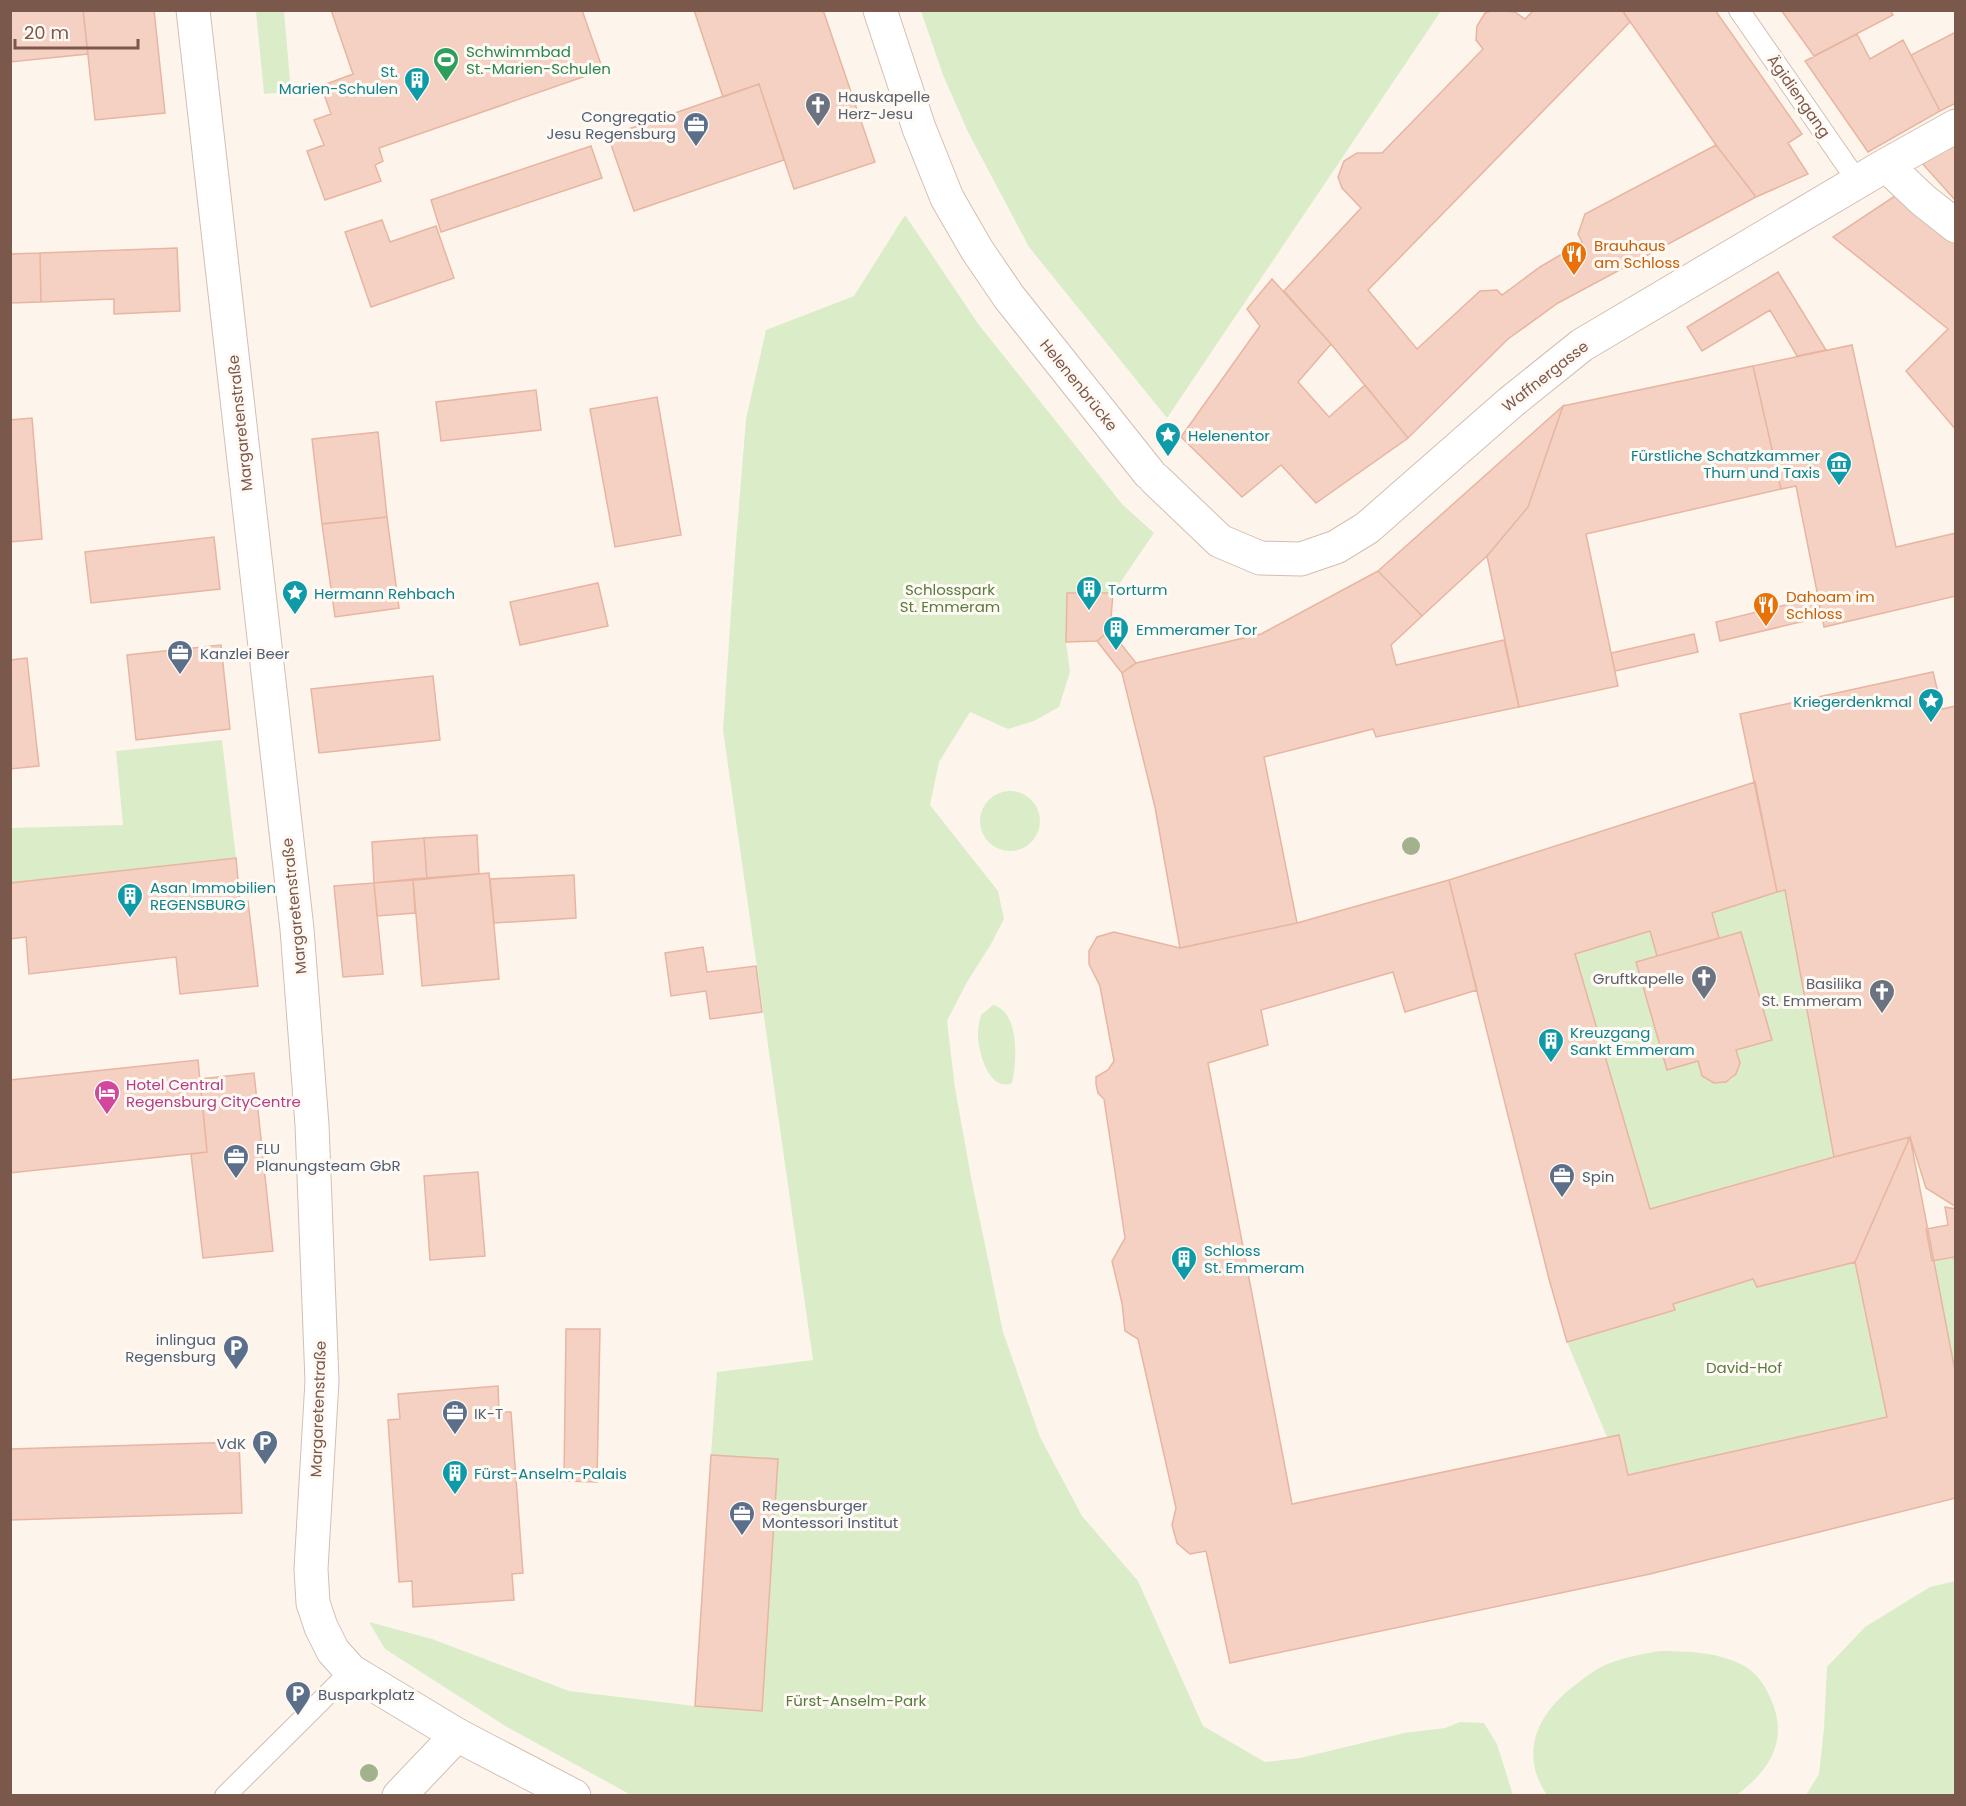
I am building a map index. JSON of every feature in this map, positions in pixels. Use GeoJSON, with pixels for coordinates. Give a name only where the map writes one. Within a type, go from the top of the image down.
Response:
{"type":"FeatureCollection","features":[{"type":"Feature","properties":{"kind":"street","name":"Margaretenstraße"},"geometry":{"type":"LineString","coordinates":[[193,10],[297,929],[305,1032],[312,1125],[322,1381],[311,1569],[313,1603],[321,1627],[333,1651],[351,1671],[457,1735],[574,1796]]}},
{"type":"Feature","properties":{"kind":"street","name":"Helenenbrücke"},"geometry":{"type":"LineString","coordinates":[[880,10],[919,128],[947,198],[977,250],[1010,297],[1152,476]]}},
{"type":"Feature","properties":{"kind":"street","name":"Waffnergasse"},"geometry":{"type":"LineString","coordinates":[[1152,476],[1220,541],[1260,558],[1301,559],[1336,547],[1367,528],[1511,402],[1582,345],[1956,126]]}},
{"type":"Feature","properties":{"kind":"street"},"geometry":{"type":"LineString","coordinates":[[1886,165],[1923,200],[1956,226]]}},
{"type":"Feature","properties":{"kind":"street"},"geometry":{"type":"LineString","coordinates":[[399,1796],[457,1735]]}},
{"type":"Feature","properties":{"kind":"lane","name":"Ägidiengang"},"geometry":{"type":"LineString","coordinates":[[1739,10],[1858,182]]}},
{"type":"Feature","properties":{"kind":"lane"},"geometry":{"type":"LineString","coordinates":[[225,1796],[351,1671]]}},
{"type":"Feature","properties":{"kind":"green space"},"geometry":{"type":"Polygon","coordinates":[[[921,10],[1441,11],[1167,418],[1029,247],[968,132],[943,75],[921,10]]]}},
{"type":"Feature","properties":{"kind":"green space"},"geometry":{"type":"Polygon","coordinates":[[[256,11],[284,11],[291,92],[264,94],[256,11]]]}},
{"type":"Feature","properties":{"kind":"green space"},"geometry":{"type":"Polygon","coordinates":[[[905,215],[979,325],[1122,504],[1154,533],[1113,593],[1067,593],[1066,642],[1070,672],[1059,707],[1034,721],[1008,729],[970,712],[939,762],[930,805],[998,891],[1004,919],[947,1021],[955,1088],[971,1177],[1003,1332],[1040,1437],[1082,1516],[1138,1581],[1203,1726],[1265,1762],[1300,1758],[1404,1733],[1445,1728],[1460,1722],[1484,1723],[1497,1744],[1513,1795],[631,1795],[507,1727],[385,1649],[369,1622],[432,1639],[569,1691],[695,1706],[762,1711],[778,1460],[711,1455],[717,1372],[813,1360],[723,730],[746,419],[766,330],[854,296],[905,215]]]}},
{"type":"Feature","properties":{"kind":"green space"},"geometry":{"type":"Polygon","coordinates":[[[222,740],[236,858],[11,883],[10,828],[123,825],[116,751],[222,740]]]}},
{"type":"Feature","properties":{"kind":"green space"},"geometry":{"type":"Polygon","coordinates":[[[1010,791],[1031,800],[1040,821],[1031,842],[1010,851],[989,842],[980,821],[989,800],[1010,791]]]}},
{"type":"Feature","properties":{"kind":"green space"},"geometry":{"type":"Polygon","coordinates":[[[1785,890],[1834,1157],[1650,1209],[1575,954],[1650,931],[1657,956],[1636,962],[1667,1069],[1698,1061],[1702,1076],[1726,1082],[1732,1079],[1738,1068],[1736,1050],[1771,1040],[1719,938],[1712,913],[1785,890]]]}},
{"type":"Feature","properties":{"kind":"green space"},"geometry":{"type":"Polygon","coordinates":[[[993,1005],[1002,1010],[1012,1027],[1015,1063],[1012,1083],[997,1082],[991,1076],[980,1051],[978,1032],[981,1015],[993,1005]]]}},
{"type":"Feature","properties":{"kind":"green space"},"geometry":{"type":"Polygon","coordinates":[[[1954,1257],[1956,1267],[1955,1376],[1932,1261],[1954,1257]]]}},
{"type":"Feature","properties":{"kind":"green space","name":"David-Hof"},"geometry":{"type":"Polygon","coordinates":[[[1855,1262],[1887,1417],[1628,1475],[1619,1435],[1607,1437],[1567,1342],[1674,1311],[1673,1304],[1753,1279],[1757,1287],[1855,1262]]]}},
{"type":"Feature","properties":{"kind":"green space"},"geometry":{"type":"Polygon","coordinates":[[[1955,1581],[1955,1795],[1806,1795],[1819,1774],[1827,1667],[1865,1627],[1930,1587],[1955,1581]]]}},
{"type":"Feature","properties":{"kind":"green space"},"geometry":{"type":"Polygon","coordinates":[[[1659,1651],[1692,1652],[1726,1658],[1746,1667],[1760,1679],[1769,1695],[1778,1725],[1774,1751],[1760,1774],[1737,1795],[1547,1795],[1538,1779],[1534,1763],[1534,1747],[1537,1732],[1553,1705],[1579,1682],[1602,1667],[1622,1659],[1659,1651]]]}},
{"type":"Feature","properties":{"kind":"building"},"geometry":{"type":"Polygon","coordinates":[[[10,10],[83,10],[88,54],[10,62],[10,10]]]}},
{"type":"Feature","properties":{"kind":"building"},"geometry":{"type":"Polygon","coordinates":[[[83,10],[154,10],[165,113],[95,120],[83,10]]]}},
{"type":"Feature","properties":{"kind":"building","name":"St. Marien-Schulen"},"geometry":{"type":"Polygon","coordinates":[[[331,10],[582,10],[603,70],[379,148],[383,161],[375,165],[381,181],[325,200],[307,151],[324,145],[314,120],[331,114],[321,86],[353,74],[331,10]]]}},
{"type":"Feature","properties":{"kind":"building","name":"Hauskapelle Herz-Jesu"},"geometry":{"type":"Polygon","coordinates":[[[694,10],[823,10],[875,162],[794,189],[759,84],[723,97],[694,10]]]}},
{"type":"Feature","properties":{"kind":"building"},"geometry":{"type":"Polygon","coordinates":[[[1494,10],[1515,12],[1525,19],[1534,10],[1622,10],[1630,22],[1368,290],[1417,349],[1480,291],[1497,290],[1502,295],[1540,267],[1582,242],[1578,234],[1585,214],[1716,145],[1756,197],[1558,303],[1508,339],[1408,438],[1284,291],[1361,208],[1342,188],[1338,177],[1344,161],[1357,153],[1382,153],[1483,49],[1476,40],[1477,26],[1485,13],[1494,10]]]}},
{"type":"Feature","properties":{"kind":"building"},"geometry":{"type":"Polygon","coordinates":[[[1622,10],[1715,10],[1802,134],[1788,143],[1808,174],[1756,197],[1716,145],[1622,10]]]}},
{"type":"Feature","properties":{"kind":"building"},"geometry":{"type":"Polygon","coordinates":[[[1781,10],[1890,10],[1893,15],[1814,56],[1781,10]]]}},
{"type":"Feature","properties":{"kind":"building"},"geometry":{"type":"Polygon","coordinates":[[[1956,32],[1956,103],[1940,111],[1911,55],[1956,32]]]}},
{"type":"Feature","properties":{"kind":"building"},"geometry":{"type":"Polygon","coordinates":[[[1857,34],[1870,59],[1903,40],[1940,111],[1868,152],[1805,61],[1857,34]]]}},
{"type":"Feature","properties":{"kind":"building","name":"Congregatio Jesu Regensburg"},"geometry":{"type":"Polygon","coordinates":[[[759,84],[784,160],[634,211],[608,136],[759,84]]]}},
{"type":"Feature","properties":{"kind":"building"},"geometry":{"type":"Polygon","coordinates":[[[1956,139],[1956,201],[1920,161],[1956,139]]]}},
{"type":"Feature","properties":{"kind":"building"},"geometry":{"type":"Polygon","coordinates":[[[591,146],[602,178],[441,232],[431,200],[591,146]]]}},
{"type":"Feature","properties":{"kind":"building"},"geometry":{"type":"Polygon","coordinates":[[[1895,196],[1956,244],[1956,430],[1906,371],[1948,329],[1833,237],[1895,196]]]}},
{"type":"Feature","properties":{"kind":"building"},"geometry":{"type":"Polygon","coordinates":[[[382,220],[390,242],[436,226],[454,278],[371,307],[345,232],[382,220]]]}},
{"type":"Feature","properties":{"kind":"building"},"geometry":{"type":"Polygon","coordinates":[[[177,248],[180,311],[114,314],[114,299],[41,302],[40,253],[177,248]]]}},
{"type":"Feature","properties":{"kind":"building"},"geometry":{"type":"Polygon","coordinates":[[[40,253],[41,302],[10,303],[10,254],[40,253]]]}},
{"type":"Feature","properties":{"kind":"building"},"geometry":{"type":"Polygon","coordinates":[[[1778,272],[1826,350],[1797,356],[1770,310],[1702,351],[1687,327],[1778,272]]]}},
{"type":"Feature","properties":{"kind":"building"},"geometry":{"type":"Polygon","coordinates":[[[1272,279],[1331,344],[1298,382],[1329,417],[1365,385],[1408,438],[1316,503],[1281,465],[1242,497],[1181,437],[1260,326],[1247,309],[1272,279]]]}},
{"type":"Feature","properties":{"kind":"building","name":"Fürstliche Schatzkammer Thurn und Taxis"},"geometry":{"type":"Polygon","coordinates":[[[1852,345],[1896,547],[1956,533],[1956,596],[1824,627],[1796,486],[1781,489],[1753,366],[1852,345]]]}},
{"type":"Feature","properties":{"kind":"building"},"geometry":{"type":"Polygon","coordinates":[[[1753,366],[1781,489],[1586,534],[1618,686],[1519,707],[1487,556],[1528,507],[1563,406],[1753,366]]]}},
{"type":"Feature","properties":{"kind":"building"},"geometry":{"type":"Polygon","coordinates":[[[536,390],[541,430],[441,441],[436,402],[536,390]]]}},
{"type":"Feature","properties":{"kind":"building"},"geometry":{"type":"Polygon","coordinates":[[[657,397],[681,535],[615,547],[590,409],[657,397]]]}},
{"type":"Feature","properties":{"kind":"building"},"geometry":{"type":"Polygon","coordinates":[[[1563,406],[1528,507],[1487,556],[1422,616],[1378,571],[1563,406]]]}},
{"type":"Feature","properties":{"kind":"building"},"geometry":{"type":"Polygon","coordinates":[[[32,418],[42,539],[10,542],[10,420],[32,418]]]}},
{"type":"Feature","properties":{"kind":"building"},"geometry":{"type":"Polygon","coordinates":[[[378,432],[387,517],[322,524],[312,439],[378,432]]]}},
{"type":"Feature","properties":{"kind":"building"},"geometry":{"type":"Polygon","coordinates":[[[387,517],[399,608],[335,617],[322,524],[387,517]]]}},
{"type":"Feature","properties":{"kind":"building"},"geometry":{"type":"Polygon","coordinates":[[[214,537],[220,589],[91,603],[85,552],[214,537]]]}},
{"type":"Feature","properties":{"kind":"building"},"geometry":{"type":"Polygon","coordinates":[[[1378,571],[1422,616],[1391,645],[1396,665],[1504,640],[1519,707],[1376,737],[1373,729],[1264,757],[1297,923],[1180,948],[1155,807],[1122,673],[1136,663],[1261,634],[1378,571]]]}},
{"type":"Feature","properties":{"kind":"building"},"geometry":{"type":"Polygon","coordinates":[[[598,583],[608,626],[520,645],[510,602],[598,583]]]}},
{"type":"Feature","properties":{"kind":"building","name":"Torturm"},"geometry":{"type":"Polygon","coordinates":[[[1067,593],[1113,593],[1110,630],[1097,641],[1066,642],[1067,593]]]}},
{"type":"Feature","properties":{"kind":"building"},"geometry":{"type":"Polygon","coordinates":[[[1818,597],[1822,617],[1720,641],[1716,622],[1818,597]]]}},
{"type":"Feature","properties":{"kind":"building","name":"Emmeramer Tor"},"geometry":{"type":"Polygon","coordinates":[[[1110,630],[1136,663],[1122,673],[1097,641],[1110,630]]]}},
{"type":"Feature","properties":{"kind":"building"},"geometry":{"type":"Polygon","coordinates":[[[1694,634],[1698,652],[1615,671],[1611,653],[1694,634]]]}},
{"type":"Feature","properties":{"kind":"building"},"geometry":{"type":"Polygon","coordinates":[[[221,645],[230,729],[136,740],[127,655],[221,645]]]}},
{"type":"Feature","properties":{"kind":"building"},"geometry":{"type":"Polygon","coordinates":[[[27,658],[39,766],[10,769],[10,660],[27,658]]]}},
{"type":"Feature","properties":{"kind":"building","name":"Basilika St. Emmeram"},"geometry":{"type":"Polygon","coordinates":[[[1933,672],[1942,709],[1956,706],[1956,1207],[1926,1188],[1910,1137],[1834,1157],[1785,890],[1777,892],[1740,714],[1933,672]]]}},
{"type":"Feature","properties":{"kind":"building"},"geometry":{"type":"Polygon","coordinates":[[[433,676],[440,740],[319,753],[311,689],[433,676]]]}},
{"type":"Feature","properties":{"kind":"building","name":"Kreuzgang Sankt Emmeram"},"geometry":{"type":"Polygon","coordinates":[[[1755,782],[1777,892],[1712,913],[1719,938],[1657,956],[1650,931],[1575,954],[1650,1209],[1910,1137],[1855,1262],[1757,1287],[1753,1279],[1673,1304],[1675,1310],[1567,1342],[1549,1279],[1449,880],[1755,782]]]}},
{"type":"Feature","properties":{"kind":"building"},"geometry":{"type":"Polygon","coordinates":[[[477,835],[479,874],[427,879],[424,838],[477,835]]]}},
{"type":"Feature","properties":{"kind":"building"},"geometry":{"type":"Polygon","coordinates":[[[424,838],[427,879],[374,883],[372,842],[424,838]]]}},
{"type":"Feature","properties":{"kind":"building","name":"Asan Immobilien REGENSBURG"},"geometry":{"type":"Polygon","coordinates":[[[236,858],[240,902],[248,901],[258,986],[180,994],[176,957],[29,974],[26,937],[10,939],[10,883],[236,858]]]}},
{"type":"Feature","properties":{"kind":"building"},"geometry":{"type":"Polygon","coordinates":[[[489,873],[499,979],[422,986],[413,879],[489,873]]]}},
{"type":"Feature","properties":{"kind":"building"},"geometry":{"type":"Polygon","coordinates":[[[574,875],[576,918],[494,923],[490,879],[574,875]]]}},
{"type":"Feature","properties":{"kind":"building"},"geometry":{"type":"Polygon","coordinates":[[[413,879],[415,913],[377,916],[374,883],[413,879]]]}},
{"type":"Feature","properties":{"kind":"building","name":"Schloss St. Emmeram"},"geometry":{"type":"Polygon","coordinates":[[[1449,880],[1477,990],[1405,1012],[1393,972],[1261,1010],[1268,1045],[1208,1063],[1292,1504],[1619,1435],[1628,1475],[1887,1417],[1855,1262],[1910,1137],[1956,1376],[1956,1498],[1650,1574],[1230,1663],[1206,1551],[1190,1554],[1177,1543],[1172,1525],[1176,1508],[1138,1339],[1125,1331],[1122,1303],[1112,1261],[1125,1238],[1104,1099],[1098,1093],[1096,1084],[1096,1077],[1108,1070],[1114,1061],[1100,986],[1089,964],[1089,951],[1097,937],[1114,932],[1180,948],[1297,923],[1449,880]]]}},
{"type":"Feature","properties":{"kind":"building"},"geometry":{"type":"Polygon","coordinates":[[[374,883],[383,974],[343,977],[334,886],[374,883]]]}},
{"type":"Feature","properties":{"kind":"building","name":"Gruftkapelle"},"geometry":{"type":"Polygon","coordinates":[[[1741,932],[1772,1040],[1736,1050],[1740,1063],[1736,1074],[1726,1082],[1714,1083],[1702,1076],[1698,1061],[1667,1070],[1636,962],[1741,932]]]}},
{"type":"Feature","properties":{"kind":"building"},"geometry":{"type":"Polygon","coordinates":[[[703,947],[707,972],[756,966],[762,1012],[710,1019],[706,991],[671,996],[665,953],[703,947]]]}},
{"type":"Feature","properties":{"kind":"building","name":"Hotel Central Regensburg CityCentre"},"geometry":{"type":"Polygon","coordinates":[[[198,1060],[207,1152],[10,1173],[10,1080],[198,1060]]]}},
{"type":"Feature","properties":{"kind":"building"},"geometry":{"type":"Polygon","coordinates":[[[254,1073],[273,1251],[203,1258],[191,1154],[207,1152],[200,1079],[254,1073]]]}},
{"type":"Feature","properties":{"kind":"building"},"geometry":{"type":"Polygon","coordinates":[[[478,1172],[485,1256],[430,1260],[424,1176],[478,1172]]]}},
{"type":"Feature","properties":{"kind":"building"},"geometry":{"type":"Polygon","coordinates":[[[1945,1207],[1956,1209],[1956,1267],[1954,1257],[1932,1261],[1926,1229],[1948,1225],[1945,1207]]]}},
{"type":"Feature","properties":{"kind":"building"},"geometry":{"type":"Polygon","coordinates":[[[566,1329],[600,1329],[597,1482],[564,1481],[566,1329]]]}},
{"type":"Feature","properties":{"kind":"building","name":"Fürst-Anselm-Palais"},"geometry":{"type":"Polygon","coordinates":[[[498,1386],[499,1412],[511,1412],[523,1573],[512,1574],[514,1600],[413,1607],[412,1581],[399,1582],[388,1420],[400,1419],[398,1394],[498,1386]]]}},
{"type":"Feature","properties":{"kind":"building"},"geometry":{"type":"Polygon","coordinates":[[[239,1442],[242,1513],[10,1520],[10,1449],[239,1442]]]}},
{"type":"Feature","properties":{"kind":"building"},"geometry":{"type":"Polygon","coordinates":[[[711,1455],[778,1459],[762,1711],[695,1706],[711,1455]]]}},
{"type":"Feature","properties":{"kind":"place","name":"Schwimmbad St.-Marien-Schulen"},"geometry":{"type":"Point","coordinates":[446,83]}},
{"type":"Feature","properties":{"kind":"place","name":"St. Marien-Schulen"},"geometry":{"type":"Point","coordinates":[417,103]}},
{"type":"Feature","properties":{"kind":"place","name":"Hauskapelle Herz-Jesu"},"geometry":{"type":"Point","coordinates":[818,128]}},
{"type":"Feature","properties":{"kind":"place","name":"Congregatio Jesu Regensburg"},"geometry":{"type":"Point","coordinates":[696,148]}},
{"type":"Feature","properties":{"kind":"place","name":"Brauhaus am Schloss"},"geometry":{"type":"Point","coordinates":[1574,277]}},
{"type":"Feature","properties":{"kind":"place","name":"Helenentor"},"geometry":{"type":"Point","coordinates":[1168,458]}},
{"type":"Feature","properties":{"kind":"place","name":"Fürstliche Schatzkammer Thurn und Taxis"},"geometry":{"type":"Point","coordinates":[1839,487]}},
{"type":"Feature","properties":{"kind":"place","name":"Torturm"},"geometry":{"type":"Point","coordinates":[1089,612]}},
{"type":"Feature","properties":{"kind":"place","name":"Hermann Rehbach"},"geometry":{"type":"Point","coordinates":[295,616]}},
{"type":"Feature","properties":{"kind":"place","name":"Dahoam im Schloss"},"geometry":{"type":"Point","coordinates":[1766,628]}},
{"type":"Feature","properties":{"kind":"place","name":"Emmeramer Tor"},"geometry":{"type":"Point","coordinates":[1116,652]}},
{"type":"Feature","properties":{"kind":"place","name":"Kanzlei Beer"},"geometry":{"type":"Point","coordinates":[180,676]}},
{"type":"Feature","properties":{"kind":"place","name":"Kriegerdenkmal"},"geometry":{"type":"Point","coordinates":[1931,724]}},
{"type":"Feature","properties":{"kind":"place","name":"Asan Immobilien REGENSBURG"},"geometry":{"type":"Point","coordinates":[130,919]}},
{"type":"Feature","properties":{"kind":"place","name":"Gruftkapelle"},"geometry":{"type":"Point","coordinates":[1704,1001]}},
{"type":"Feature","properties":{"kind":"place","name":"Basilika St. Emmeram"},"geometry":{"type":"Point","coordinates":[1882,1015]}},
{"type":"Feature","properties":{"kind":"place","name":"Kreuzgang Sankt Emmeram"},"geometry":{"type":"Point","coordinates":[1551,1064]}},
{"type":"Feature","properties":{"kind":"place","name":"Hotel Central Regensburg CityCentre"},"geometry":{"type":"Point","coordinates":[107,1116]}},
{"type":"Feature","properties":{"kind":"place","name":"FLU Planungsteam GbR"},"geometry":{"type":"Point","coordinates":[236,1180]}},
{"type":"Feature","properties":{"kind":"place","name":"Spin"},"geometry":{"type":"Point","coordinates":[1562,1199]}},
{"type":"Feature","properties":{"kind":"place","name":"Schloss St. Emmeram"},"geometry":{"type":"Point","coordinates":[1184,1282]}},
{"type":"Feature","properties":{"kind":"place","name":"inlingua Regensburg"},"geometry":{"type":"Point","coordinates":[236,1371]}},
{"type":"Feature","properties":{"kind":"place","name":"IK-T"},"geometry":{"type":"Point","coordinates":[455,1436]}},
{"type":"Feature","properties":{"kind":"place","name":"VdK"},"geometry":{"type":"Point","coordinates":[265,1466]}},
{"type":"Feature","properties":{"kind":"place","name":"Fürst-Anselm-Palais"},"geometry":{"type":"Point","coordinates":[455,1496]}},
{"type":"Feature","properties":{"kind":"place","name":"Regensburger Montessori Institut"},"geometry":{"type":"Point","coordinates":[742,1537]}},
{"type":"Feature","properties":{"kind":"place","name":"Busparkplatz"},"geometry":{"type":"Point","coordinates":[298,1717]}},
{"type":"Feature","properties":{"kind":"park label","name":"Schlosspark St. Emmeram"},"geometry":{"type":"Point","coordinates":[950,598]}},
{"type":"Feature","properties":{"kind":"park label","name":"Fürst-Anselm-Park"},"geometry":{"type":"Point","coordinates":[856,1700]}}]}
